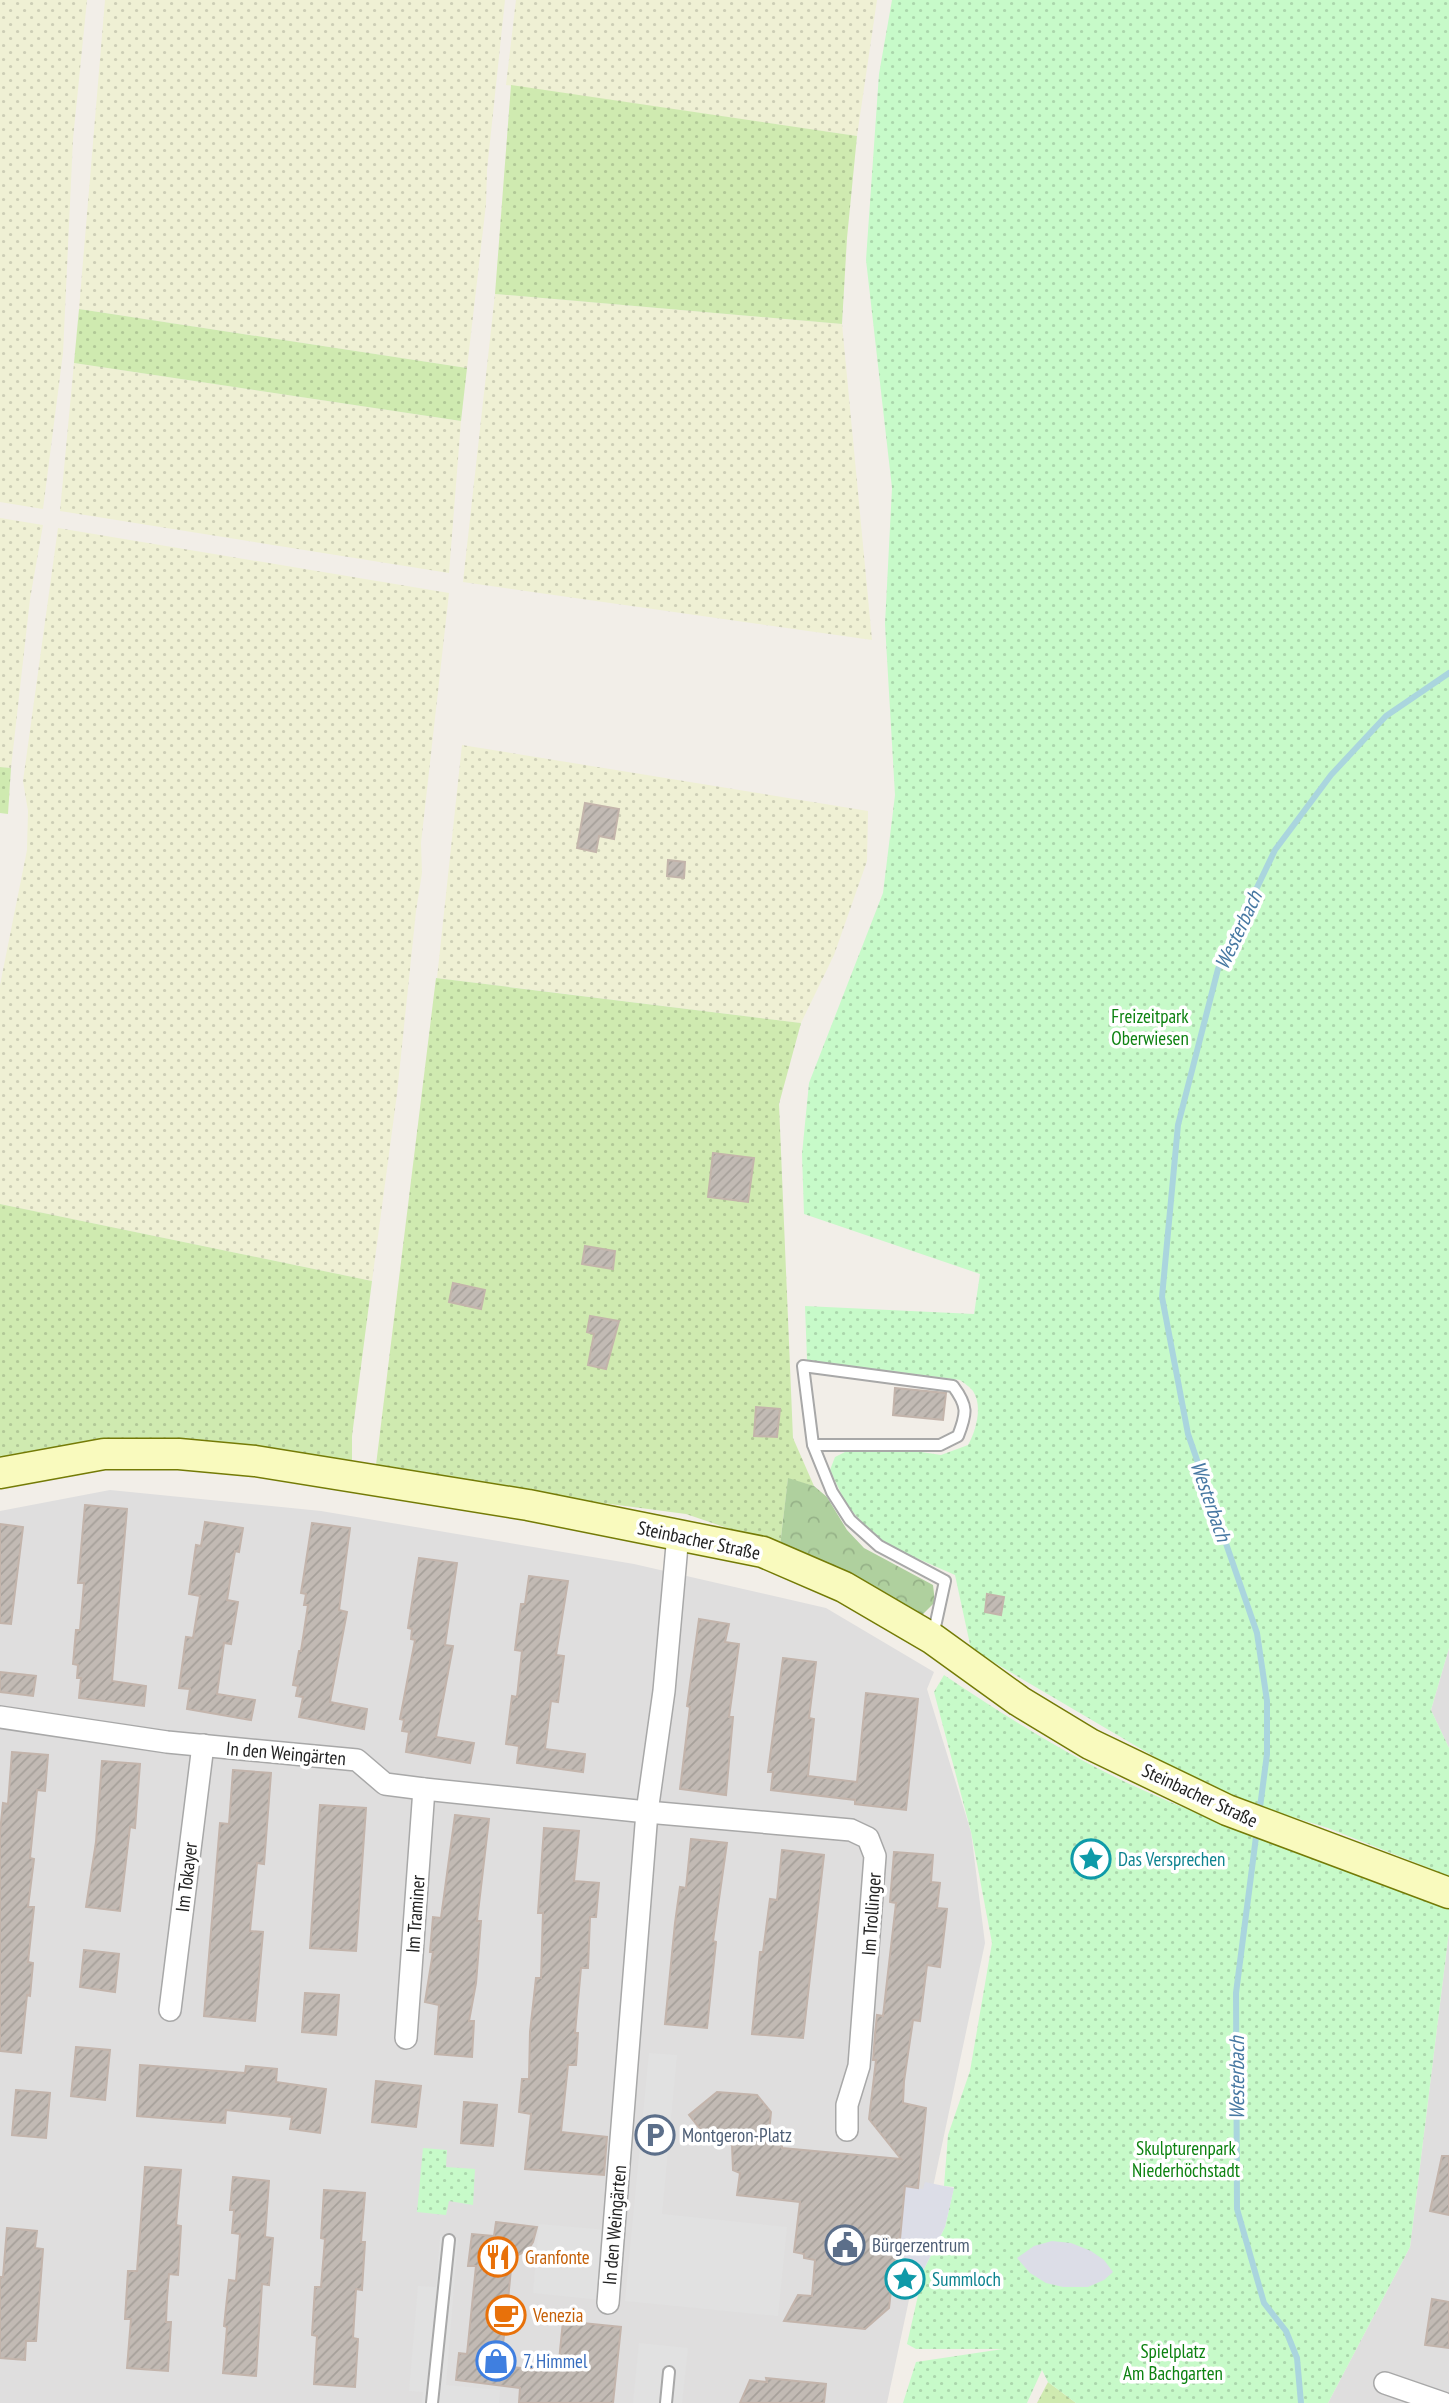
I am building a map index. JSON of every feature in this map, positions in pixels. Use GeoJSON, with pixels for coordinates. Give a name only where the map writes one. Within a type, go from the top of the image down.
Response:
{"type":"FeatureCollection","features":[{"type":"Feature","properties":{"kind":"main road","name":"Steinbacher Straße"},"geometry":{"type":"LineString","coordinates":[[0,1473],[104,1454],[179,1454],[256,1461],[528,1505],[763,1552],[845,1587],[933,1639],[1020,1701],[1090,1744],[1272,1829],[1449,1893]]}},
{"type":"Feature","properties":{"kind":"street","name":"In den Weingärten"},"geometry":{"type":"LineString","coordinates":[[608,2302],[647,1812],[664,1691],[678,1534]]}},
{"type":"Feature","properties":{"kind":"street","name":"In den Weingärten"},"geometry":{"type":"LineString","coordinates":[[0,1717],[203,1745],[357,1760],[385,1784],[647,1812]]}},
{"type":"Feature","properties":{"kind":"street","name":"Im Tokayer"},"geometry":{"type":"LineString","coordinates":[[170,2010],[203,1745]]}},
{"type":"Feature","properties":{"kind":"street","name":"Im Traminer"},"geometry":{"type":"LineString","coordinates":[[406,2038],[424,1789]]}},
{"type":"Feature","properties":{"kind":"street","name":"Im Trollinger"},"geometry":{"type":"LineString","coordinates":[[647,1812],[851,1830],[868,1838],[875,1856],[859,2066],[847,2105],[847,2130]]}},
{"type":"Feature","properties":{"kind":"street"},"geometry":{"type":"LineString","coordinates":[[1385,2383],[1443,2403]]}},
{"type":"Feature","properties":{"kind":"lane"},"geometry":{"type":"LineString","coordinates":[[813,1445],[940,1445],[958,1436],[966,1417],[964,1401],[953,1386],[803,1366],[813,1445],[832,1492],[850,1520],[879,1546],[945,1581],[933,1639]]}},
{"type":"Feature","properties":{"kind":"lane"},"geometry":{"type":"LineString","coordinates":[[432,2403],[449,2240]]}},
{"type":"Feature","properties":{"kind":"lane"},"geometry":{"type":"LineString","coordinates":[[666,2403],[669,2372]]}},
{"type":"Feature","properties":{"kind":"shaded area"},"geometry":{"type":"Polygon","coordinates":[[[110,1490],[321,1511],[634,1564],[826,1608],[934,1672],[927,1689],[971,1832],[985,1943],[887,2403],[0,2403],[0,1511],[110,1490]]]}},
{"type":"Feature","properties":{"kind":"shaded area"},"geometry":{"type":"Polygon","coordinates":[[[1449,1648],[1449,1748],[1431,1710],[1449,1648]]]}},
{"type":"Feature","properties":{"kind":"shaded area"},"geometry":{"type":"Polygon","coordinates":[[[1449,1931],[1449,2403],[1328,2403],[1410,2247],[1449,1931]]]}},
{"type":"Feature","properties":{"kind":"shaded area","name":"Montgeron-Platz"},"geometry":{"type":"Polygon","coordinates":[[[649,2053],[677,2055],[662,2214],[787,2227],[778,2316],[625,2301],[649,2053]]]}},
{"type":"Feature","properties":{"kind":"shaded area"},"geometry":{"type":"Polygon","coordinates":[[[925,2182],[954,2188],[945,2227],[924,2269],[894,2251],[895,2239],[900,2239],[905,2186],[923,2189],[925,2182]]]}},
{"type":"Feature","properties":{"kind":"shaded area"},"geometry":{"type":"Polygon","coordinates":[[[539,2224],[607,2230],[601,2300],[533,2293],[539,2224]]]}},
{"type":"Feature","properties":{"kind":"shaded area"},"geometry":{"type":"Polygon","coordinates":[[[440,2236],[458,2238],[446,2385],[500,2390],[499,2403],[422,2403],[423,2392],[409,2391],[418,2286],[436,2287],[440,2236]]]}},
{"type":"Feature","properties":{"kind":"shaded area"},"geometry":{"type":"Polygon","coordinates":[[[1052,2241],[1071,2243],[1091,2251],[1104,2260],[1113,2272],[1104,2280],[1088,2287],[1063,2287],[1046,2283],[1030,2273],[1017,2258],[1034,2246],[1052,2241]]]}},
{"type":"Feature","properties":{"kind":"shaded area"},"geometry":{"type":"Polygon","coordinates":[[[639,2343],[688,2348],[682,2403],[633,2403],[639,2343]]]}},
{"type":"Feature","properties":{"kind":"green space"},"geometry":{"type":"Polygon","coordinates":[[[0,0],[87,0],[73,139],[63,353],[43,509],[0,502],[0,0]]]}},
{"type":"Feature","properties":{"kind":"green space"},"geometry":{"type":"Polygon","coordinates":[[[105,0],[505,0],[467,368],[79,309],[105,0]]]}},
{"type":"Feature","properties":{"kind":"green space"},"geometry":{"type":"Polygon","coordinates":[[[516,0],[877,0],[857,136],[506,85],[516,0]]]}},
{"type":"Feature","properties":{"kind":"green space","name":"Freizeitpark Oberwiesen"},"geometry":{"type":"Polygon","coordinates":[[[892,0],[1449,0],[1449,1648],[1431,1710],[1449,1748],[1449,1876],[1328,1828],[1216,1793],[971,1649],[955,1575],[882,1543],[847,1506],[830,1470],[835,1457],[849,1450],[895,1448],[941,1455],[968,1445],[974,1433],[978,1411],[973,1391],[960,1380],[807,1360],[805,1306],[974,1314],[980,1274],[804,1214],[802,1154],[809,1083],[883,893],[895,795],[885,624],[892,488],[866,260],[879,74],[892,0]]]}},
{"type":"Feature","properties":{"kind":"green space"},"geometry":{"type":"Polygon","coordinates":[[[511,85],[857,136],[842,324],[495,294],[511,85]]]}},
{"type":"Feature","properties":{"kind":"green space"},"geometry":{"type":"Polygon","coordinates":[[[495,294],[842,324],[872,640],[463,582],[495,294]]]}},
{"type":"Feature","properties":{"kind":"green space"},"geometry":{"type":"Polygon","coordinates":[[[79,309],[467,368],[461,421],[74,363],[79,309]]]}},
{"type":"Feature","properties":{"kind":"green space"},"geometry":{"type":"Polygon","coordinates":[[[74,363],[461,421],[449,573],[60,511],[74,363]]]}},
{"type":"Feature","properties":{"kind":"green space"},"geometry":{"type":"Polygon","coordinates":[[[0,518],[43,525],[30,599],[11,768],[0,767],[0,518]]]}},
{"type":"Feature","properties":{"kind":"green space"},"geometry":{"type":"Polygon","coordinates":[[[58,528],[449,593],[421,843],[422,873],[372,1281],[0,1204],[0,985],[27,850],[28,811],[23,781],[58,528]]]}},
{"type":"Feature","properties":{"kind":"green space"},"geometry":{"type":"Polygon","coordinates":[[[462,745],[868,811],[867,861],[834,955],[801,1023],[437,978],[462,745]]]}},
{"type":"Feature","properties":{"kind":"green space"},"geometry":{"type":"Polygon","coordinates":[[[0,767],[11,768],[8,814],[0,813],[0,767]]]}},
{"type":"Feature","properties":{"kind":"green space"},"geometry":{"type":"Polygon","coordinates":[[[436,978],[801,1023],[779,1104],[793,1438],[814,1486],[788,1479],[780,1546],[686,1514],[375,1473],[436,978]]]}},
{"type":"Feature","properties":{"kind":"green space"},"geometry":{"type":"Polygon","coordinates":[[[0,1204],[372,1281],[352,1436],[352,1460],[119,1441],[0,1464],[0,1204]]]}},
{"type":"Feature","properties":{"kind":"green space"},"geometry":{"type":"Polygon","coordinates":[[[788,1478],[814,1486],[827,1497],[847,1530],[864,1548],[933,1585],[935,1602],[920,1617],[780,1546],[788,1478]]]}},
{"type":"Feature","properties":{"kind":"green space","name":"Skulpturenpark Niederhöchstadt"},"geometry":{"type":"Polygon","coordinates":[[[944,1675],[1037,1735],[1136,1787],[1252,1835],[1449,1906],[1449,1931],[1410,2247],[1328,2403],[1076,2403],[1048,2382],[1042,2370],[1027,2403],[903,2403],[916,2362],[1003,2349],[916,2349],[907,2344],[924,2269],[945,2227],[954,2187],[944,2186],[948,2135],[970,2071],[992,1943],[971,1832],[934,1692],[944,1675]]]}},
{"type":"Feature","properties":{"kind":"green space"},"geometry":{"type":"Polygon","coordinates":[[[423,2148],[447,2150],[446,2167],[475,2169],[473,2205],[449,2201],[446,2215],[417,2212],[423,2148]]]}},
{"type":"Feature","properties":{"kind":"green space"},"geometry":{"type":"Polygon","coordinates":[[[1048,2382],[1076,2403],[1037,2403],[1048,2382]]]}},
{"type":"Feature","properties":{"kind":"building"},"geometry":{"type":"Polygon","coordinates":[[[585,803],[619,809],[614,839],[599,836],[596,852],[577,848],[585,803]]]}},
{"type":"Feature","properties":{"kind":"building"},"geometry":{"type":"Polygon","coordinates":[[[668,860],[685,862],[684,878],[667,876],[668,860]]]}},
{"type":"Feature","properties":{"kind":"building"},"geometry":{"type":"Polygon","coordinates":[[[713,1153],[754,1158],[748,1202],[708,1197],[713,1153]]]}},
{"type":"Feature","properties":{"kind":"building"},"geometry":{"type":"Polygon","coordinates":[[[585,1246],[615,1251],[613,1269],[582,1264],[585,1246]]]}},
{"type":"Feature","properties":{"kind":"building"},"geometry":{"type":"Polygon","coordinates":[[[453,1283],[485,1290],[481,1309],[449,1302],[453,1283]]]}},
{"type":"Feature","properties":{"kind":"building"},"geometry":{"type":"Polygon","coordinates":[[[590,1316],[619,1321],[606,1369],[588,1365],[594,1334],[587,1332],[590,1316]]]}},
{"type":"Feature","properties":{"kind":"building"},"geometry":{"type":"Polygon","coordinates":[[[895,1388],[946,1393],[943,1420],[893,1415],[895,1388]]]}},
{"type":"Feature","properties":{"kind":"building"},"geometry":{"type":"Polygon","coordinates":[[[756,1407],[780,1409],[777,1437],[754,1436],[756,1407]]]}},
{"type":"Feature","properties":{"kind":"building"},"geometry":{"type":"Polygon","coordinates":[[[85,1505],[127,1509],[112,1681],[146,1686],[144,1706],[79,1698],[81,1678],[77,1678],[78,1665],[73,1664],[76,1630],[80,1630],[84,1583],[78,1583],[85,1505]]]}},
{"type":"Feature","properties":{"kind":"building"},"geometry":{"type":"Polygon","coordinates":[[[205,1522],[243,1528],[239,1552],[235,1551],[227,1600],[238,1602],[231,1644],[224,1643],[217,1694],[255,1700],[251,1720],[187,1709],[190,1689],[179,1688],[186,1637],[193,1638],[200,1596],[189,1594],[196,1545],[201,1546],[205,1522]]]}},
{"type":"Feature","properties":{"kind":"building"},"geometry":{"type":"Polygon","coordinates":[[[312,1523],[350,1528],[339,1610],[347,1612],[330,1702],[367,1709],[364,1729],[299,1717],[303,1697],[296,1696],[298,1686],[293,1685],[308,1605],[304,1605],[306,1594],[301,1593],[312,1523]]]}},
{"type":"Feature","properties":{"kind":"building"},"geometry":{"type":"Polygon","coordinates":[[[0,1524],[23,1527],[11,1624],[0,1623],[0,1524]]]}},
{"type":"Feature","properties":{"kind":"building"},"geometry":{"type":"Polygon","coordinates":[[[419,1558],[457,1563],[445,1645],[453,1646],[436,1737],[474,1743],[470,1763],[406,1752],[409,1732],[402,1731],[404,1720],[400,1719],[415,1640],[411,1639],[412,1629],[408,1628],[419,1558]]]}},
{"type":"Feature","properties":{"kind":"building"},"geometry":{"type":"Polygon","coordinates":[[[529,1576],[568,1581],[556,1655],[564,1656],[558,1702],[551,1701],[545,1749],[585,1754],[583,1772],[517,1763],[519,1746],[506,1744],[512,1696],[517,1697],[522,1651],[515,1650],[521,1604],[525,1604],[529,1576]]]}},
{"type":"Feature","properties":{"kind":"building"},"geometry":{"type":"Polygon","coordinates":[[[987,1594],[1004,1597],[1001,1615],[985,1612],[987,1594]]]}},
{"type":"Feature","properties":{"kind":"building"},"geometry":{"type":"Polygon","coordinates":[[[699,1619],[729,1624],[725,1642],[739,1644],[729,1717],[733,1717],[726,1795],[680,1789],[690,1707],[687,1706],[699,1619]]]}},
{"type":"Feature","properties":{"kind":"building"},"geometry":{"type":"Polygon","coordinates":[[[783,1658],[816,1662],[809,1718],[814,1719],[808,1776],[857,1782],[866,1693],[918,1699],[906,1810],[855,1804],[855,1800],[771,1790],[773,1772],[768,1772],[783,1658]]]}},
{"type":"Feature","properties":{"kind":"building"},"geometry":{"type":"Polygon","coordinates":[[[0,1672],[36,1676],[33,1696],[0,1692],[0,1672]]]}},
{"type":"Feature","properties":{"kind":"building"},"geometry":{"type":"Polygon","coordinates":[[[12,1752],[48,1755],[45,1791],[37,1790],[30,1858],[34,1859],[28,1907],[34,1907],[28,1962],[33,1963],[21,2053],[0,2051],[0,1832],[3,1803],[8,1804],[12,1752]]]}},
{"type":"Feature","properties":{"kind":"building"},"geometry":{"type":"Polygon","coordinates":[[[102,1761],[140,1764],[135,1828],[130,1827],[120,1911],[86,1907],[96,1842],[102,1761]]]}},
{"type":"Feature","properties":{"kind":"building"},"geometry":{"type":"Polygon","coordinates":[[[233,1770],[271,1773],[264,1864],[257,1863],[250,1931],[263,1932],[255,2021],[204,2016],[220,1823],[229,1824],[233,1770]]]}},
{"type":"Feature","properties":{"kind":"building"},"geometry":{"type":"Polygon","coordinates":[[[320,1805],[366,1808],[356,1951],[310,1948],[320,1805]]]}},
{"type":"Feature","properties":{"kind":"building"},"geometry":{"type":"Polygon","coordinates":[[[455,1815],[489,1819],[477,1921],[481,1921],[476,1983],[469,2021],[474,2021],[472,2057],[435,2054],[439,2005],[425,2002],[433,1952],[430,1952],[433,1917],[441,1918],[455,1815]]]}},
{"type":"Feature","properties":{"kind":"building"},"geometry":{"type":"Polygon","coordinates":[[[544,1828],[579,1831],[574,1881],[599,1883],[596,1917],[590,1917],[588,1968],[581,1968],[575,2033],[578,2033],[576,2065],[568,2065],[561,2132],[607,2137],[604,2175],[525,2169],[531,2114],[519,2112],[522,2079],[529,2079],[530,2032],[536,1978],[541,1978],[543,1913],[538,1913],[544,1828]]]}},
{"type":"Feature","properties":{"kind":"building"},"geometry":{"type":"Polygon","coordinates":[[[691,1839],[727,1843],[713,1941],[716,1942],[707,2028],[665,2024],[680,1887],[686,1888],[691,1839]]]}},
{"type":"Feature","properties":{"kind":"building"},"geometry":{"type":"Polygon","coordinates":[[[782,1850],[824,1855],[803,2038],[752,2034],[760,1952],[763,1952],[770,1899],[777,1900],[782,1850]]]}},
{"type":"Feature","properties":{"kind":"building"},"geometry":{"type":"Polygon","coordinates":[[[894,1852],[933,1855],[931,1882],[940,1883],[937,1908],[947,1909],[940,1967],[927,1965],[920,2021],[913,2020],[904,2081],[903,2103],[926,2108],[918,2188],[905,2186],[889,2308],[865,2329],[784,2321],[798,2295],[812,2296],[815,2260],[794,2252],[800,2202],[737,2195],[740,2173],[733,2170],[732,2145],[710,2132],[705,2135],[689,2115],[717,2092],[757,2095],[771,2112],[768,2143],[782,2144],[782,2148],[901,2159],[869,2119],[876,2060],[873,2060],[877,2015],[883,2016],[896,1903],[890,1902],[894,1852]]]}},
{"type":"Feature","properties":{"kind":"building"},"geometry":{"type":"Polygon","coordinates":[[[84,1950],[119,1954],[115,1992],[80,1987],[84,1950]]]}},
{"type":"Feature","properties":{"kind":"building"},"geometry":{"type":"Polygon","coordinates":[[[305,1993],[339,1995],[336,2035],[302,2032],[305,1993]]]}},
{"type":"Feature","properties":{"kind":"building"},"geometry":{"type":"Polygon","coordinates":[[[76,2047],[110,2050],[105,2100],[71,2096],[76,2047]]]}},
{"type":"Feature","properties":{"kind":"building"},"geometry":{"type":"Polygon","coordinates":[[[140,2065],[245,2073],[246,2066],[277,2069],[276,2082],[326,2089],[320,2133],[290,2129],[292,2117],[226,2110],[225,2123],[137,2116],[140,2065]]]}},
{"type":"Feature","properties":{"kind":"building"},"geometry":{"type":"Polygon","coordinates":[[[376,2081],[421,2086],[416,2127],[372,2122],[376,2081]]]}},
{"type":"Feature","properties":{"kind":"building"},"geometry":{"type":"Polygon","coordinates":[[[16,2090],[50,2093],[46,2138],[12,2135],[16,2090]]]}},
{"type":"Feature","properties":{"kind":"building"},"geometry":{"type":"Polygon","coordinates":[[[464,2102],[497,2105],[493,2146],[461,2143],[464,2102]]]}},
{"type":"Feature","properties":{"kind":"building"},"geometry":{"type":"Polygon","coordinates":[[[1442,2156],[1449,2156],[1449,2215],[1430,2211],[1442,2156]]]}},
{"type":"Feature","properties":{"kind":"building"},"geometry":{"type":"Polygon","coordinates":[[[145,2167],[181,2170],[176,2225],[181,2226],[178,2275],[169,2274],[167,2298],[166,2322],[171,2322],[168,2371],[127,2368],[131,2319],[125,2319],[128,2271],[137,2271],[145,2167]]]}},
{"type":"Feature","properties":{"kind":"building"},"geometry":{"type":"Polygon","coordinates":[[[233,2177],[269,2181],[265,2237],[273,2238],[269,2285],[262,2284],[256,2376],[223,2373],[229,2280],[236,2281],[240,2234],[232,2233],[234,2210],[230,2210],[233,2177]]]}},
{"type":"Feature","properties":{"kind":"building"},"geometry":{"type":"Polygon","coordinates":[[[324,2190],[365,2193],[361,2242],[365,2242],[362,2290],[356,2289],[353,2338],[358,2339],[355,2387],[314,2384],[317,2336],[312,2335],[315,2287],[321,2287],[325,2239],[321,2238],[324,2190]]]}},
{"type":"Feature","properties":{"kind":"building"},"geometry":{"type":"Polygon","coordinates":[[[496,2222],[537,2227],[528,2250],[512,2258],[507,2311],[520,2312],[518,2330],[505,2328],[500,2366],[533,2369],[542,2360],[559,2361],[563,2321],[621,2327],[613,2403],[519,2403],[520,2388],[456,2380],[459,2353],[467,2354],[476,2266],[468,2266],[472,2234],[494,2236],[496,2222]]]}},
{"type":"Feature","properties":{"kind":"building"},"geometry":{"type":"Polygon","coordinates":[[[7,2228],[37,2231],[35,2248],[43,2249],[36,2341],[26,2341],[25,2360],[0,2358],[0,2277],[3,2277],[7,2228]]]}},
{"type":"Feature","properties":{"kind":"building"},"geometry":{"type":"Polygon","coordinates":[[[1432,2299],[1449,2302],[1449,2348],[1425,2345],[1432,2299]]]}},
{"type":"Feature","properties":{"kind":"building"},"geometry":{"type":"Polygon","coordinates":[[[766,2378],[826,2384],[824,2403],[740,2403],[750,2380],[767,2382],[766,2378]]]}},
{"type":"Feature","properties":{"kind":"waterway","name":"Westerbach"},"geometry":{"type":"LineString","coordinates":[[1259,1815],[1267,1754],[1267,1701],[1257,1633],[1188,1434],[1162,1297],[1178,1125],[1218,969],[1275,850],[1331,775],[1386,716],[1449,673]]}},
{"type":"Feature","properties":{"kind":"waterway","name":"Westerbach"},"geometry":{"type":"LineString","coordinates":[[1257,1829],[1236,1993],[1237,2209],[1264,2303],[1286,2331],[1297,2358],[1301,2403]]}},
{"type":"Feature","properties":{"kind":"place","name":"Das Versprechen"},"geometry":{"type":"Point","coordinates":[1091,1859]}},
{"type":"Feature","properties":{"kind":"place","name":"Montgeron-Platz"},"geometry":{"type":"Point","coordinates":[655,2135]}},
{"type":"Feature","properties":{"kind":"place","name":"Bürgerzentrum"},"geometry":{"type":"Point","coordinates":[845,2245]}},
{"type":"Feature","properties":{"kind":"place","name":"Granfonte"},"geometry":{"type":"Point","coordinates":[498,2257]}},
{"type":"Feature","properties":{"kind":"place","name":"Summloch"},"geometry":{"type":"Point","coordinates":[905,2279]}},
{"type":"Feature","properties":{"kind":"place","name":"Venezia"},"geometry":{"type":"Point","coordinates":[506,2315]}},
{"type":"Feature","properties":{"kind":"place","name":"7. Himmel"},"geometry":{"type":"Point","coordinates":[496,2361]}},
{"type":"Feature","properties":{"kind":"park label","name":"Spielplatz Am Bachgarten"},"geometry":{"type":"Point","coordinates":[1173,2362]}}]}
